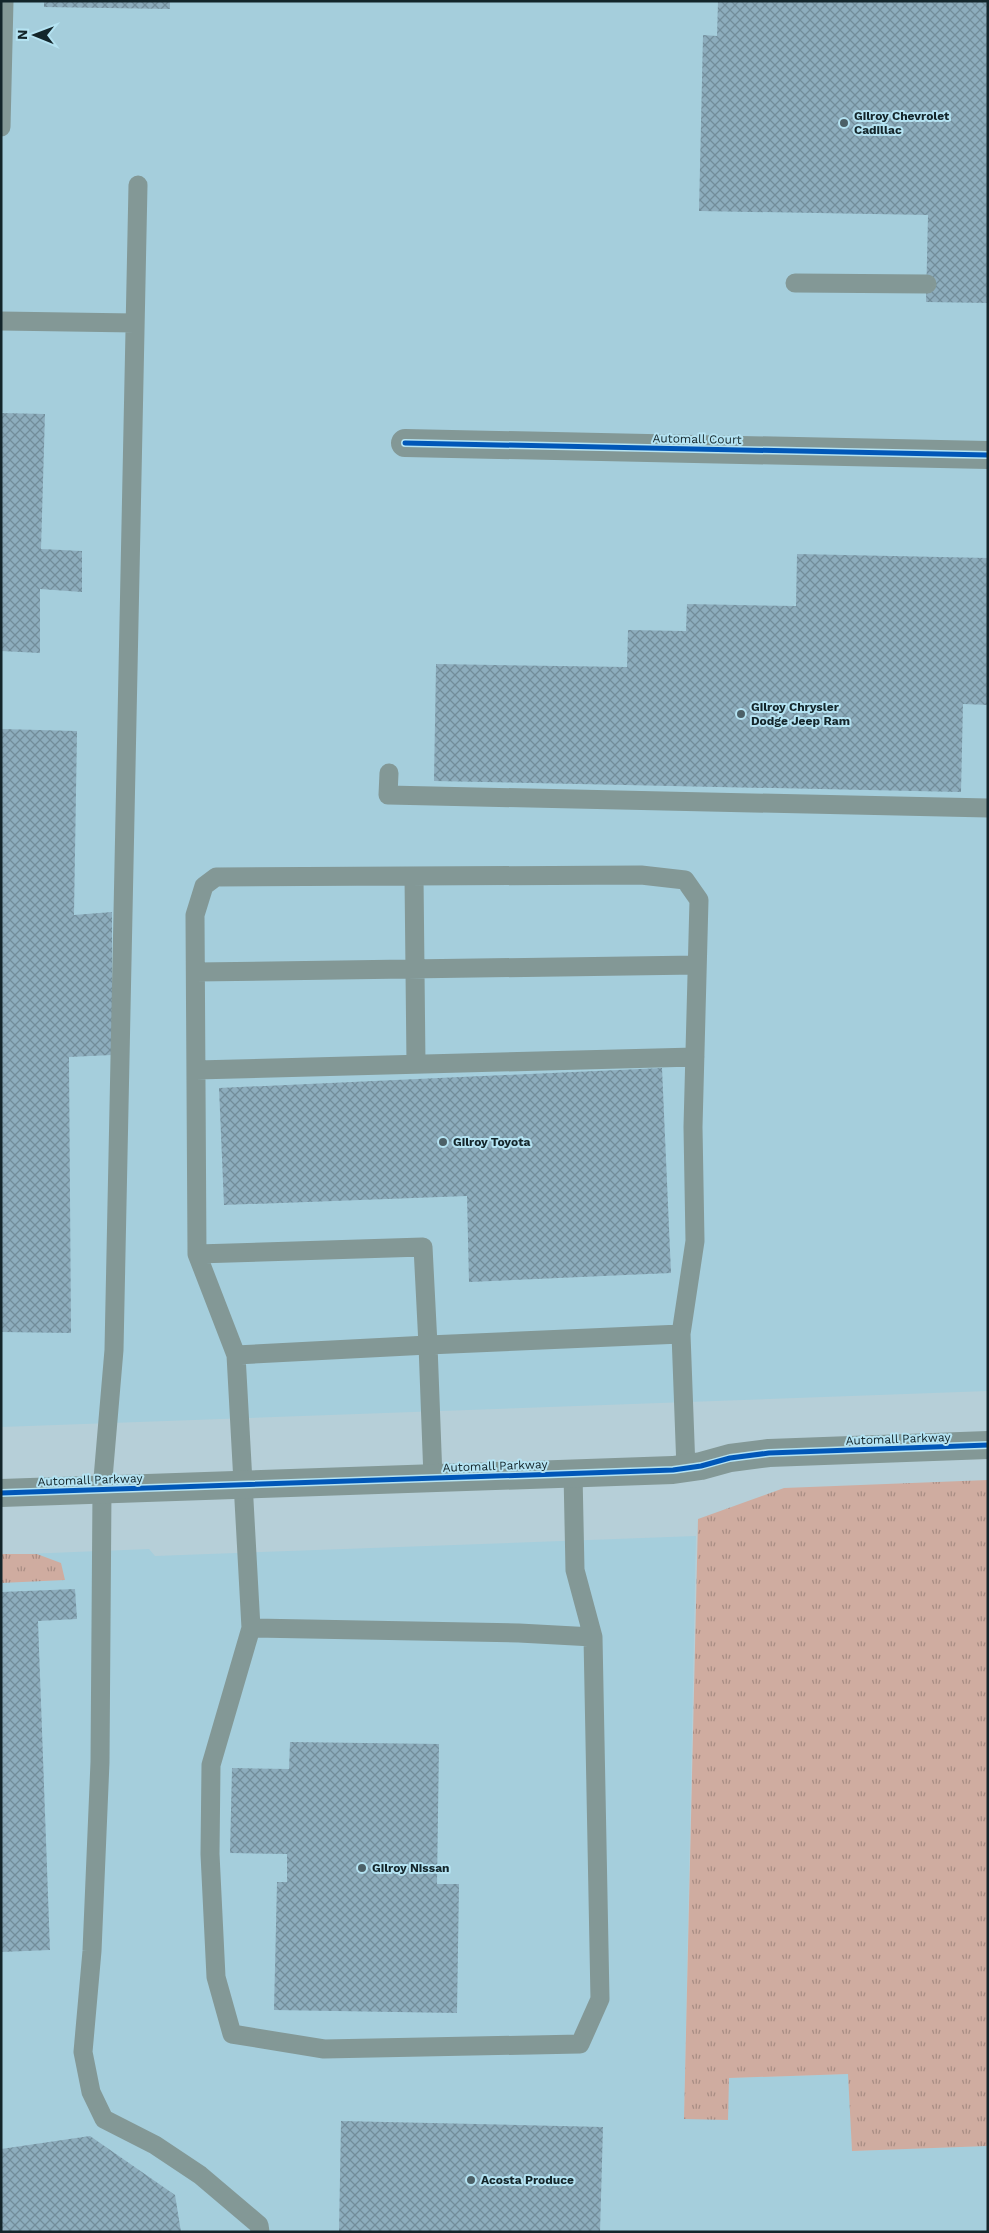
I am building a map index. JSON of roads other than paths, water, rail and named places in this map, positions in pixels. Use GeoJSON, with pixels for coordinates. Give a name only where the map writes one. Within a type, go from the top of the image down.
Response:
{"type":"FeatureCollection","features":[{"type":"Feature","properties":{"kind":"street","name":"Automall Court"},"geometry":{"type":"LineString","coordinates":[[405,443],[988,455]]}},
{"type":"Feature","properties":{"kind":"street","name":"Automall Parkway"},"geometry":{"type":"LineString","coordinates":[[1,1493],[686,1469],[730,1458],[769,1453],[988,1445]]}},
{"type":"Feature","properties":{"kind":"lane"},"geometry":{"type":"LineString","coordinates":[[1,127],[4,1]]}},
{"type":"Feature","properties":{"kind":"lane"},"geometry":{"type":"LineString","coordinates":[[138,185],[114,1350],[102,1490],[100,1762],[92,1951],[83,2052],[91,2092],[104,2120],[155,2145],[200,2175],[259,2226],[260,2232]]}},
{"type":"Feature","properties":{"kind":"lane"},"geometry":{"type":"LineString","coordinates":[[794,283],[927,284]]}},
{"type":"Feature","properties":{"kind":"lane"},"geometry":{"type":"LineString","coordinates":[[1,321],[135,323]]}},
{"type":"Feature","properties":{"kind":"lane"},"geometry":{"type":"LineString","coordinates":[[389,774],[388,795],[988,808]]}},
{"type":"Feature","properties":{"kind":"lane"},"geometry":{"type":"LineString","coordinates":[[573,1473],[575,1570],[593,1637],[600,1999],[580,2044],[324,2049],[232,2034],[216,1977],[210,1854],[211,1765],[251,1628],[236,1355],[197,1254],[196,915],[204,886],[216,877],[641,875],[685,880],[699,900],[693,1128],[695,1241],[681,1334],[686,1469]]}},
{"type":"Feature","properties":{"kind":"lane"},"geometry":{"type":"LineString","coordinates":[[414,876],[416,1064]]}},
{"type":"Feature","properties":{"kind":"lane"},"geometry":{"type":"LineString","coordinates":[[196,972],[697,965]]}},
{"type":"Feature","properties":{"kind":"lane"},"geometry":{"type":"LineString","coordinates":[[196,1070],[695,1057]]}},
{"type":"Feature","properties":{"kind":"lane"},"geometry":{"type":"LineString","coordinates":[[197,1254],[423,1247],[433,1478]]}},
{"type":"Feature","properties":{"kind":"lane"},"geometry":{"type":"LineString","coordinates":[[236,1355],[681,1334]]}},
{"type":"Feature","properties":{"kind":"lane"},"geometry":{"type":"LineString","coordinates":[[251,1628],[509,1633],[593,1637]]}},
{"type":"Feature","properties":{"kind":"place","name":"Gilroy Chevrolet Cadillac"},"geometry":{"type":"Point","coordinates":[844,123]}},
{"type":"Feature","properties":{"kind":"place","name":"Gilroy Chrysler Dodge Jeep Ram"},"geometry":{"type":"Point","coordinates":[741,714]}},
{"type":"Feature","properties":{"kind":"place","name":"Gilroy Toyota"},"geometry":{"type":"Point","coordinates":[443,1142]}},
{"type":"Feature","properties":{"kind":"place","name":"Gilroy Nissan"},"geometry":{"type":"Point","coordinates":[362,1868]}},
{"type":"Feature","properties":{"kind":"place","name":"Acosta Produce"},"geometry":{"type":"Point","coordinates":[471,2180]}}]}
